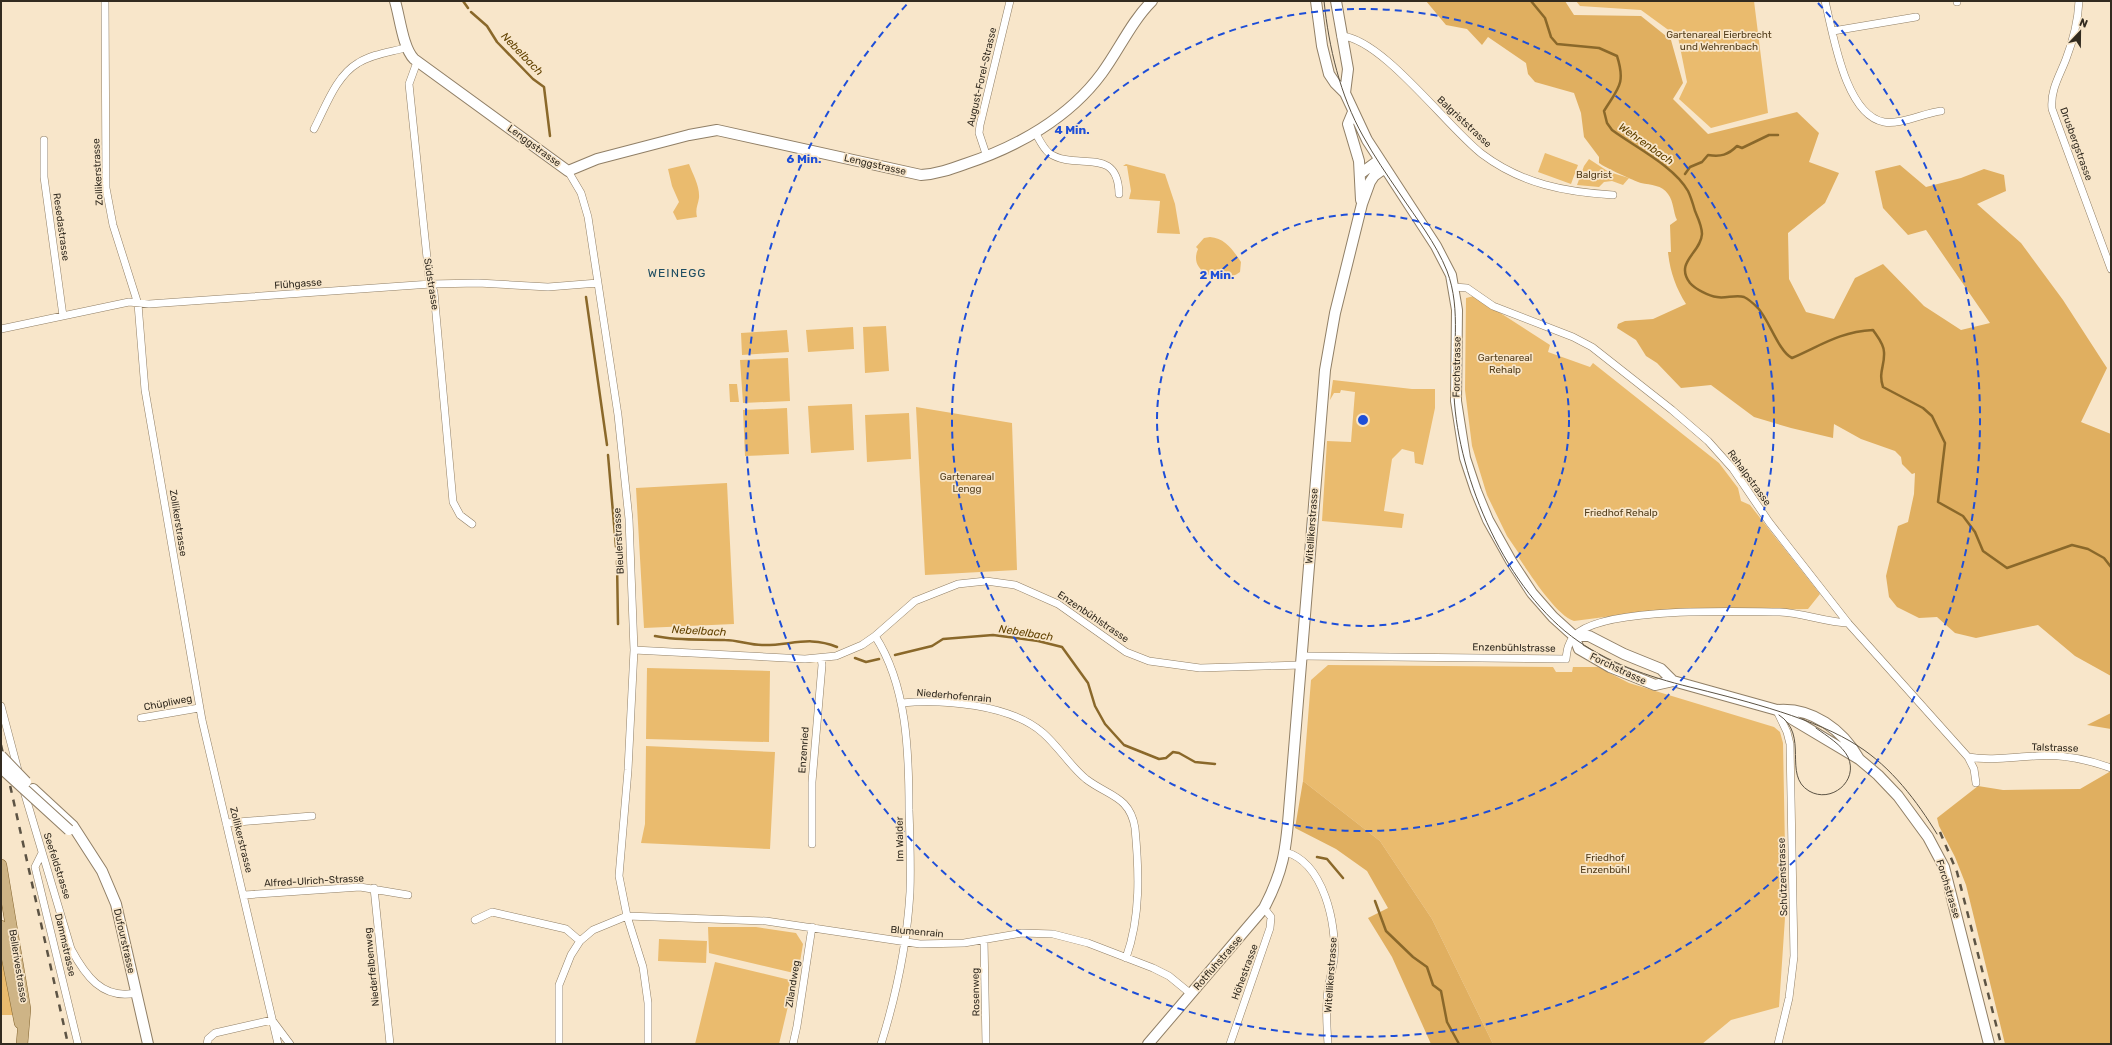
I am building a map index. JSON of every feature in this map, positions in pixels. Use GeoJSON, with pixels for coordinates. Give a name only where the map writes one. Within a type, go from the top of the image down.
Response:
{"type":"FeatureCollection","features":[{"type":"Feature","properties":{"kind":"main road"},"geometry":{"type":"LineString","coordinates":[[395,1],[407,51]]}},
{"type":"Feature","properties":{"kind":"main road","name":"Lenggstrasse"},"geometry":{"type":"LineString","coordinates":[[407,51],[418,62],[568,172],[597,159],[689,135],[717,130],[732,132],[921,174],[944,171],[987,157],[1035,132],[1061,115],[1087,92],[1102,73],[1134,24],[1152,1]]}},
{"type":"Feature","properties":{"kind":"main road","name":"Forchstrasse"},"geometry":{"type":"LineString","coordinates":[[1316,1],[1321,42],[1329,74],[1335,83],[1346,93]]}},
{"type":"Feature","properties":{"kind":"main road","name":"Forchstrasse"},"geometry":{"type":"LineString","coordinates":[[1336,1],[1348,69],[1346,93],[1353,112],[1379,160],[1440,252],[1454,287],[1458,316],[1456,400],[1462,442],[1472,482],[1494,531],[1524,582],[1545,609],[1574,636],[1580,649],[1617,670],[1655,684],[1673,681],[1777,710],[1859,759],[1878,774],[1898,796],[1928,837],[1939,857],[1948,880],[1989,1044]]}},
{"type":"Feature","properties":{"kind":"main road","name":"Witellikerstrasse"},"geometry":{"type":"LineString","coordinates":[[1353,112],[1348,124],[1358,154],[1362,204]]}},
{"type":"Feature","properties":{"kind":"main road"},"geometry":{"type":"LineString","coordinates":[[1360,174],[1379,160]]}},
{"type":"Feature","properties":{"kind":"main road","name":"Witellikerstrasse"},"geometry":{"type":"LineString","coordinates":[[1280,876],[1285,852],[1325,370],[1334,313],[1362,204],[1370,182],[1374,176],[1385,168]]}},
{"type":"Feature","properties":{"kind":"main road","name":"Forchstrasse"},"geometry":{"type":"LineString","coordinates":[[1574,636],[1589,636],[1624,654],[1661,669],[1673,681]]}},
{"type":"Feature","properties":{"kind":"main road","name":"Forchstrasse"},"geometry":{"type":"LineString","coordinates":[[1777,710],[1793,710],[1828,724],[1841,735],[1859,759]]}},
{"type":"Feature","properties":{"kind":"main road","name":"Dufourstrasse"},"geometry":{"type":"LineString","coordinates":[[1,756],[71,828],[85,845],[102,872],[116,904],[148,1044]]}},
{"type":"Feature","properties":{"kind":"main road","name":"Dufourstrasse"},"geometry":{"type":"LineString","coordinates":[[1,768],[71,828]]}},
{"type":"Feature","properties":{"kind":"main road","name":"Bellerivestrasse"},"geometry":{"type":"LineString","coordinates":[[1,865],[24,1009],[22,1032]]}},
{"type":"Feature","properties":{"kind":"main road","name":"Rotfluhstrasse"},"geometry":{"type":"LineString","coordinates":[[1148,1044],[1264,908],[1280,876]]}},
{"type":"Feature","properties":{"kind":"main road","name":"Bellerivestrasse"},"geometry":{"type":"LineString","coordinates":[[1,926],[22,1032]]}},
{"type":"Feature","properties":{"kind":"main road"},"geometry":{"type":"LineString","coordinates":[[22,1032],[22,1044]]}},
{"type":"Feature","properties":{"kind":"street","name":"Zollikerstrasse"},"geometry":{"type":"LineString","coordinates":[[105,1],[106,188],[113,225],[138,304],[145,390],[199,708],[278,1044]]}},
{"type":"Feature","properties":{"kind":"street","name":"August-Forel-Strasse"},"geometry":{"type":"LineString","coordinates":[[987,157],[979,133],[980,125],[1010,1]]}},
{"type":"Feature","properties":{"kind":"street"},"geometry":{"type":"LineString","coordinates":[[1826,1],[1847,80],[1855,98],[1871,116],[1877,120],[1892,122],[1941,111]]}},
{"type":"Feature","properties":{"kind":"street","name":"Drusbergstrasse"},"geometry":{"type":"LineString","coordinates":[[2079,1],[2075,30],[2066,59],[2053,90],[2052,109],[2111,269]]}},
{"type":"Feature","properties":{"kind":"street"},"geometry":{"type":"LineString","coordinates":[[1833,31],[1916,17]]}},
{"type":"Feature","properties":{"kind":"street","name":"Balgriststrasse"},"geometry":{"type":"LineString","coordinates":[[1341,36],[1358,41],[1377,52],[1394,67],[1456,131],[1483,154],[1514,173],[1542,185],[1565,191],[1613,195]]}},
{"type":"Feature","properties":{"kind":"street"},"geometry":{"type":"LineString","coordinates":[[314,129],[340,80],[353,67],[368,58],[407,51]]}},
{"type":"Feature","properties":{"kind":"street","name":"Südstrasse"},"geometry":{"type":"LineString","coordinates":[[418,62],[409,84],[429,277],[434,292],[453,502],[460,515],[472,524]]}},
{"type":"Feature","properties":{"kind":"street"},"geometry":{"type":"LineString","coordinates":[[1035,132],[1046,150],[1053,155],[1101,163],[1112,168],[1118,177],[1119,194]]}},
{"type":"Feature","properties":{"kind":"street","name":"Resedastrasse"},"geometry":{"type":"LineString","coordinates":[[44,140],[44,177],[63,316]]}},
{"type":"Feature","properties":{"kind":"street","name":"Bleulerstrasse"},"geometry":{"type":"LineString","coordinates":[[568,172],[580,193],[588,217],[618,415],[629,519],[634,650],[628,770],[620,870],[627,916],[643,967],[648,1003],[648,1044]]}},
{"type":"Feature","properties":{"kind":"street","name":"Flühgasse"},"geometry":{"type":"LineString","coordinates":[[1,329],[129,302],[138,304],[431,284],[478,283],[548,287],[598,283]]}},
{"type":"Feature","properties":{"kind":"street","name":"Rehalpstrasse"},"geometry":{"type":"LineString","coordinates":[[1454,287],[1467,288],[1493,306],[1573,337],[1592,347],[1672,410],[1708,441],[1733,469],[1769,522],[1848,623],[1968,757],[1974,769],[1976,782]]}},
{"type":"Feature","properties":{"kind":"street","name":"Enzenbühlstrasse"},"geometry":{"type":"LineString","coordinates":[[634,650],[821,658],[836,656],[853,650],[875,636],[915,601],[958,584],[986,581],[1015,585],[1058,604],[1126,652],[1149,662],[1200,668],[1300,661],[1566,659],[1567,646],[1574,636]]}},
{"type":"Feature","properties":{"kind":"street"},"geometry":{"type":"LineString","coordinates":[[1574,636],[1587,628],[1612,620],[1643,615],[1780,612],[1801,614],[1834,622],[1848,623]]}},
{"type":"Feature","properties":{"kind":"street","name":"Im Walder"},"geometry":{"type":"LineString","coordinates":[[875,636],[891,666],[900,703],[909,791],[910,893],[904,942],[881,1044]]}},
{"type":"Feature","properties":{"kind":"street","name":"Enzenried"},"geometry":{"type":"LineString","coordinates":[[812,844],[812,782],[822,665],[821,658]]}},
{"type":"Feature","properties":{"kind":"street","name":"Niederhofenrain"},"geometry":{"type":"LineString","coordinates":[[900,703],[924,702],[962,705],[995,709],[1015,715],[1034,725],[1049,738],[1085,778],[1117,797],[1128,807],[1134,819],[1138,887],[1133,934],[1126,958]]}},
{"type":"Feature","properties":{"kind":"street","name":"Seefeldstrasse"},"geometry":{"type":"LineString","coordinates":[[1,706],[29,812],[72,949],[84,972],[94,982],[105,989],[123,994],[136,993]]}},
{"type":"Feature","properties":{"kind":"street","name":"Chüpliweg"},"geometry":{"type":"LineString","coordinates":[[141,718],[199,708]]}},
{"type":"Feature","properties":{"kind":"street","name":"Schützenstrasse"},"geometry":{"type":"LineString","coordinates":[[1777,710],[1789,740],[1794,956],[1789,998],[1778,1044]]}},
{"type":"Feature","properties":{"kind":"street","name":"Talstrasse"},"geometry":{"type":"LineString","coordinates":[[1968,757],[1986,759],[2036,756],[2073,757],[2111,768]]}},
{"type":"Feature","properties":{"kind":"street"},"geometry":{"type":"LineString","coordinates":[[226,823],[312,816]]}},
{"type":"Feature","properties":{"kind":"street","name":"Dammstrasse"},"geometry":{"type":"LineString","coordinates":[[42,852],[35,867],[78,1044]]}},
{"type":"Feature","properties":{"kind":"street","name":"Witellikerstrasse"},"geometry":{"type":"LineString","coordinates":[[1285,852],[1292,854],[1309,867],[1317,879],[1329,907],[1334,930],[1334,958],[1327,1000],[1328,1044]]}},
{"type":"Feature","properties":{"kind":"street","name":"Alfred-Ulrich-Strasse"},"geometry":{"type":"LineString","coordinates":[[244,895],[360,887],[374,888],[408,895]]}},
{"type":"Feature","properties":{"kind":"street","name":"Niederfelbenweg"},"geometry":{"type":"LineString","coordinates":[[374,888],[390,1044]]}},
{"type":"Feature","properties":{"kind":"street","name":"Höhestrasse"},"geometry":{"type":"LineString","coordinates":[[1230,1044],[1270,928],[1271,917],[1264,908]]}},
{"type":"Feature","properties":{"kind":"street"},"geometry":{"type":"LineString","coordinates":[[475,920],[492,912],[566,929],[580,941]]}},
{"type":"Feature","properties":{"kind":"street"},"geometry":{"type":"LineString","coordinates":[[559,1044],[559,985],[570,955],[580,941],[593,930],[627,916]]}},
{"type":"Feature","properties":{"kind":"street","name":"Blumenrain"},"geometry":{"type":"LineString","coordinates":[[627,916],[766,921],[904,942],[946,944],[984,940],[1022,933],[1053,934],[1076,940],[1163,972],[1191,994]]}},
{"type":"Feature","properties":{"kind":"street","name":"Zilandweg"},"geometry":{"type":"LineString","coordinates":[[792,1044],[797,1026],[812,927]]}},
{"type":"Feature","properties":{"kind":"street","name":"Rosenweg"},"geometry":{"type":"LineString","coordinates":[[984,940],[986,1044]]}},
{"type":"Feature","properties":{"kind":"street"},"geometry":{"type":"LineString","coordinates":[[207,1044],[208,1039],[215,1033],[272,1020],[290,1044]]}},
{"type":"Feature","properties":{"kind":"green space","name":"Gartenareal Eierbrecht und Wehrenbach"},"geometry":{"type":"Polygon","coordinates":[[[1576,1],[1754,1],[1768,113],[1711,128],[1679,99],[1687,82],[1678,37],[1641,10],[1580,6],[1576,1]]]}},
{"type":"Feature","properties":{"kind":"green space"},"geometry":{"type":"Polygon","coordinates":[[[1545,153],[1578,165],[1571,184],[1538,172],[1545,153]]]}},
{"type":"Feature","properties":{"kind":"green space","name":"Balgrist"},"geometry":{"type":"Polygon","coordinates":[[[1589,159],[1609,172],[1629,178],[1623,185],[1612,181],[1604,182],[1599,187],[1577,185],[1584,166],[1589,159]]]}},
{"type":"Feature","properties":{"kind":"green space"},"geometry":{"type":"Polygon","coordinates":[[[689,164],[696,181],[699,194],[696,209],[697,217],[677,220],[673,212],[679,202],[672,186],[668,169],[689,164]]]}},
{"type":"Feature","properties":{"kind":"green space"},"geometry":{"type":"Polygon","coordinates":[[[1126,164],[1165,174],[1175,204],[1180,234],[1157,233],[1160,201],[1129,199],[1131,191],[1127,166],[1123,166],[1126,164]]]}},
{"type":"Feature","properties":{"kind":"green space"},"geometry":{"type":"Polygon","coordinates":[[[1210,237],[1224,242],[1232,249],[1241,262],[1240,272],[1233,276],[1217,277],[1202,271],[1196,258],[1198,249],[1196,247],[1204,238],[1210,237]]]}},
{"type":"Feature","properties":{"kind":"green space","name":"Friedhof Rehalp"},"geometry":{"type":"Polygon","coordinates":[[[1474,296],[1550,345],[1548,352],[1590,367],[1593,363],[1719,463],[1738,488],[1741,501],[1750,505],[1820,594],[1808,609],[1643,612],[1574,621],[1559,611],[1530,574],[1519,558],[1520,555],[1507,536],[1487,495],[1472,446],[1465,390],[1466,298],[1474,296]]]}},
{"type":"Feature","properties":{"kind":"green space"},"geometry":{"type":"Polygon","coordinates":[[[886,326],[889,371],[865,373],[863,327],[886,326]]]}},
{"type":"Feature","properties":{"kind":"green space"},"geometry":{"type":"Polygon","coordinates":[[[853,327],[854,349],[808,352],[806,330],[853,327]]]}},
{"type":"Feature","properties":{"kind":"green space"},"geometry":{"type":"Polygon","coordinates":[[[787,330],[789,352],[742,355],[741,333],[787,330]]]}},
{"type":"Feature","properties":{"kind":"green space"},"geometry":{"type":"Polygon","coordinates":[[[788,358],[790,401],[743,403],[740,360],[788,358]]]}},
{"type":"Feature","properties":{"kind":"green space"},"geometry":{"type":"Polygon","coordinates":[[[1333,380],[1412,389],[1435,389],[1435,408],[1423,465],[1415,463],[1414,452],[1402,449],[1392,459],[1384,511],[1404,514],[1402,528],[1322,521],[1327,441],[1351,442],[1355,392],[1341,390],[1340,393],[1334,393],[1330,400],[1333,380]]]}},
{"type":"Feature","properties":{"kind":"green space"},"geometry":{"type":"Polygon","coordinates":[[[729,384],[737,384],[739,402],[730,402],[729,384]]]}},
{"type":"Feature","properties":{"kind":"green space"},"geometry":{"type":"Polygon","coordinates":[[[852,404],[854,450],[811,453],[808,406],[852,404]]]}},
{"type":"Feature","properties":{"kind":"green space","name":"Gartenareal Lengg"},"geometry":{"type":"Polygon","coordinates":[[[916,407],[1012,423],[1017,570],[925,575],[916,407]]]}},
{"type":"Feature","properties":{"kind":"green space"},"geometry":{"type":"Polygon","coordinates":[[[787,408],[789,454],[745,456],[743,410],[787,408]]]}},
{"type":"Feature","properties":{"kind":"green space"},"geometry":{"type":"Polygon","coordinates":[[[909,413],[911,459],[867,462],[865,415],[909,413]]]}},
{"type":"Feature","properties":{"kind":"green space"},"geometry":{"type":"Polygon","coordinates":[[[727,483],[734,624],[644,628],[636,488],[727,483]]]}},
{"type":"Feature","properties":{"kind":"green space","name":"Friedhof Enzenbühl"},"geometry":{"type":"Polygon","coordinates":[[[1328,665],[1553,667],[1556,672],[1572,672],[1573,667],[1598,667],[1629,683],[1774,727],[1780,732],[1783,743],[1786,903],[1779,1007],[1731,1020],[1702,1044],[1493,1044],[1432,919],[1380,841],[1303,781],[1311,680],[1328,665]]]}},
{"type":"Feature","properties":{"kind":"green space"},"geometry":{"type":"Polygon","coordinates":[[[647,668],[770,671],[769,742],[646,739],[647,668]]]}},
{"type":"Feature","properties":{"kind":"green space"},"geometry":{"type":"Polygon","coordinates":[[[646,746],[775,752],[770,849],[641,843],[645,824],[646,746]]]}},
{"type":"Feature","properties":{"kind":"green space"},"geometry":{"type":"Polygon","coordinates":[[[708,927],[756,927],[796,933],[803,944],[798,974],[709,953],[708,927]]]}},
{"type":"Feature","properties":{"kind":"green space"},"geometry":{"type":"Polygon","coordinates":[[[1,938],[3,944],[13,1015],[1,1015],[1,938]]]}},
{"type":"Feature","properties":{"kind":"green space"},"geometry":{"type":"Polygon","coordinates":[[[659,939],[707,941],[706,963],[658,961],[659,939]]]}},
{"type":"Feature","properties":{"kind":"green space"},"geometry":{"type":"Polygon","coordinates":[[[715,962],[794,981],[779,1044],[695,1044],[715,962]]]}},
{"type":"Feature","properties":{"kind":"shaded area"},"geometry":{"type":"Polygon","coordinates":[[[1426,1],[1565,1],[1574,15],[1641,16],[1671,40],[1683,83],[1673,99],[1708,134],[1797,112],[1819,133],[1809,162],[1839,173],[1825,203],[1788,233],[1789,279],[1806,312],[1834,319],[1855,278],[1883,264],[1924,306],[1961,330],[1990,323],[1926,230],[1908,235],[1883,208],[1875,171],[1900,165],[1926,187],[1961,178],[1984,169],[2004,175],[2006,191],[1977,204],[2021,243],[2063,300],[2107,368],[2081,422],[2111,434],[2111,676],[2075,656],[2038,625],[1976,638],[1955,633],[1937,617],[1919,618],[1897,607],[1889,597],[1886,576],[1898,526],[1908,522],[1914,494],[1915,473],[1912,474],[1902,464],[1901,457],[1895,451],[1861,439],[1834,424],[1833,438],[1754,417],[1711,385],[1681,388],[1657,363],[1646,356],[1636,340],[1617,328],[1618,324],[1625,321],[1653,319],[1686,304],[1679,292],[1670,266],[1668,252],[1671,252],[1670,225],[1677,220],[1670,197],[1666,191],[1659,187],[1637,182],[1599,163],[1599,157],[1584,137],[1581,113],[1574,93],[1535,82],[1528,74],[1526,63],[1488,37],[1482,45],[1467,29],[1446,25],[1426,1]]]}},
{"type":"Feature","properties":{"kind":"shaded area"},"geometry":{"type":"Polygon","coordinates":[[[2111,713],[2111,729],[2087,725],[2111,713]]]}},
{"type":"Feature","properties":{"kind":"shaded area"},"geometry":{"type":"Polygon","coordinates":[[[2111,771],[2111,1044],[2005,1044],[1966,885],[1955,857],[1939,826],[1937,818],[1978,786],[2003,790],[2080,789],[2111,771]]]}},
{"type":"Feature","properties":{"kind":"shaded area"},"geometry":{"type":"Polygon","coordinates":[[[1303,781],[1380,841],[1432,919],[1493,1044],[1431,1044],[1392,957],[1368,918],[1388,908],[1367,871],[1336,849],[1295,828],[1303,781]]]}},
{"type":"Feature","properties":{"kind":"waterway","name":"Nebelbach"},"geometry":{"type":"LineString","coordinates":[[463,1],[468,8]]}},
{"type":"Feature","properties":{"kind":"waterway","name":"Wehrenbach"},"geometry":{"type":"LineString","coordinates":[[1531,1],[1545,18],[1551,37],[1557,44],[1599,48],[1617,56],[1620,65],[1621,80],[1617,91],[1604,111],[1607,123],[1612,130],[1664,165],[1682,182],[1688,191],[1700,222],[1702,234],[1701,241],[1687,263],[1685,269],[1686,276],[1695,288],[1714,296],[1741,296],[1747,299],[1762,313],[1778,343],[1787,355],[1792,358],[1840,336],[1873,330],[1884,349],[1881,373],[1883,387],[1923,408],[1932,416],[1945,443],[1938,502],[1963,516],[1975,532],[1983,551],[2007,568],[2072,545],[2088,549],[2104,558],[2111,567]]}},
{"type":"Feature","properties":{"kind":"waterway","name":"Nebelbach"},"geometry":{"type":"LineString","coordinates":[[471,12],[487,26],[497,42],[533,79],[544,87],[550,136]]}},
{"type":"Feature","properties":{"kind":"waterway"},"geometry":{"type":"LineString","coordinates":[[1685,174],[1690,167],[1702,162],[1708,155],[1724,155],[1737,146],[1742,148],[1769,135],[1778,135]]}},
{"type":"Feature","properties":{"kind":"waterway","name":"Nebelbach"},"geometry":{"type":"LineString","coordinates":[[586,297],[607,445]]}},
{"type":"Feature","properties":{"kind":"waterway","name":"Nebelbach"},"geometry":{"type":"LineString","coordinates":[[608,455],[616,547]]}},
{"type":"Feature","properties":{"kind":"waterway","name":"Nebelbach"},"geometry":{"type":"LineString","coordinates":[[617,561],[618,624]]}},
{"type":"Feature","properties":{"kind":"waterway","name":"Nebelbach"},"geometry":{"type":"LineString","coordinates":[[895,655],[932,646],[943,639],[993,635],[1038,641],[1062,647],[1088,683],[1095,706],[1105,724],[1124,745],[1159,759],[1166,758],[1173,752],[1179,753],[1195,762],[1215,764]]}},
{"type":"Feature","properties":{"kind":"waterway","name":"Nebelbach"},"geometry":{"type":"LineString","coordinates":[[655,636],[681,639],[730,640],[762,645],[808,641],[837,647]]}},
{"type":"Feature","properties":{"kind":"waterway","name":"Nebelbach"},"geometry":{"type":"LineString","coordinates":[[855,658],[866,662],[879,659]]}},
{"type":"Feature","properties":{"kind":"waterway","name":"Nebelbach"},"geometry":{"type":"LineString","coordinates":[[1317,857],[1327,859],[1343,878]]}},
{"type":"Feature","properties":{"kind":"waterway","name":"Nebelbach"},"geometry":{"type":"LineString","coordinates":[[1375,901],[1386,931],[1413,957],[1427,967],[1433,985],[1441,991],[1447,1022],[1459,1044]]}},
{"type":"Feature","properties":{"kind":"tram line"},"geometry":{"type":"LineString","coordinates":[[1324,1],[1332,54],[1342,88],[1355,120],[1376,158],[1432,241],[1447,271],[1452,286],[1455,317],[1454,395],[1458,428],[1465,462],[1476,497],[1491,531],[1509,564],[1529,594],[1552,620],[1578,641],[1621,665],[1667,681],[1781,712],[1802,719],[1841,736],[1870,754],[1892,774],[1912,797],[1937,834]]}},
{"type":"Feature","properties":{"kind":"tram line"},"geometry":{"type":"LineString","coordinates":[[1779,715],[1788,723],[1793,733],[1797,775],[1801,784],[1809,791],[1826,795],[1841,788],[1846,782],[1850,774],[1850,766],[1848,757],[1842,749],[1816,728]]}},
{"type":"Feature","properties":{"kind":"railway"},"geometry":{"type":"LineString","coordinates":[[1,745],[68,1044]]}},
{"type":"Feature","properties":{"kind":"railway"},"geometry":{"type":"LineString","coordinates":[[1940,832],[1957,872],[2001,1044]]}},
{"type":"Feature","properties":{"kind":"district","name":"WEINEGG"},"geometry":{"type":"Point","coordinates":[677,273]}},
{"type":"Feature","properties":{"kind":"park label","name":"Gartenareal Rehalp"},"geometry":{"type":"Point","coordinates":[1505,364]}}]}
